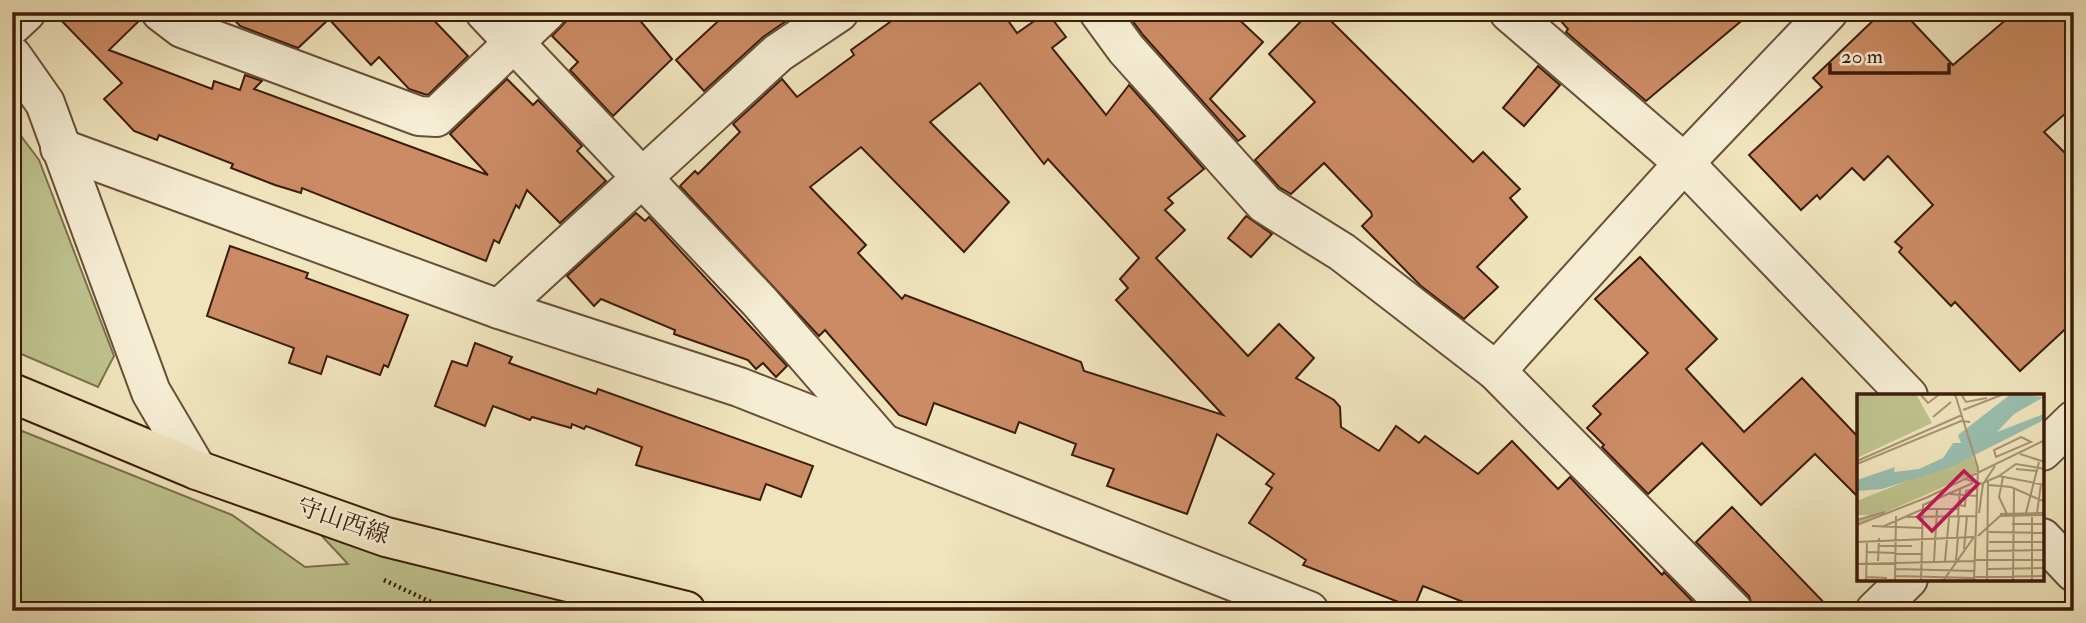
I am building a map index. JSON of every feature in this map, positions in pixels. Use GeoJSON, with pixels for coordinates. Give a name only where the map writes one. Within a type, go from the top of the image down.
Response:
{"type":"FeatureCollection","features":[{"type":"Feature","properties":{"kind":"main road","name":"守山西線"},"geometry":{"type":"LineString","coordinates":[[12,393],[197,470],[386,537],[687,611]]}},
{"type":"Feature","properties":{"kind":"street"},"geometry":{"type":"LineString","coordinates":[[12,24],[26,12]]}},
{"type":"Feature","properties":{"kind":"street"},"geometry":{"type":"LineString","coordinates":[[161,12],[181,28],[419,116],[436,117],[546,12]]}},
{"type":"Feature","properties":{"kind":"street"},"geometry":{"type":"LineString","coordinates":[[485,12],[644,176],[768,311],[885,445]]}},
{"type":"Feature","properties":{"kind":"street"},"geometry":{"type":"LineString","coordinates":[[499,309],[778,53],[839,12]]}},
{"type":"Feature","properties":{"kind":"street"},"geometry":{"type":"LineString","coordinates":[[1099,12],[1126,49],[1265,204],[1342,252],[1496,371],[1733,611]]}},
{"type":"Feature","properties":{"kind":"street"},"geometry":{"type":"LineString","coordinates":[[1509,12],[1684,163],[1906,394]]}},
{"type":"Feature","properties":{"kind":"street"},"geometry":{"type":"LineString","coordinates":[[1496,371],[1684,163],[1828,12]]}},
{"type":"Feature","properties":{"kind":"street"},"geometry":{"type":"LineString","coordinates":[[12,56],[45,103],[151,393],[197,470]]}},
{"type":"Feature","properties":{"kind":"street"},"geometry":{"type":"LineString","coordinates":[[60,148],[499,309],[739,387],[1309,611]]}},
{"type":"Feature","properties":{"kind":"street"},"geometry":{"type":"LineString","coordinates":[[2044,449],[2074,420]]}},
{"type":"Feature","properties":{"kind":"street"},"geometry":{"type":"LineString","coordinates":[[2044,540],[2074,572]]}},
{"type":"Feature","properties":{"kind":"street"},"geometry":{"type":"LineString","coordinates":[[1875,611],[1906,581]]}},
{"type":"Feature","properties":{"kind":"green space"},"geometry":{"type":"Polygon","coordinates":[[[12,124],[39,160],[114,356],[98,387],[12,350],[12,124]]]}},
{"type":"Feature","properties":{"kind":"green space"},"geometry":{"type":"Polygon","coordinates":[[[12,427],[232,515],[305,567],[348,564],[292,504],[686,611],[12,611],[12,427]]]}},
{"type":"Feature","properties":{"kind":"building"},"geometry":{"type":"Polygon","coordinates":[[[53,12],[140,12],[141,19],[109,50],[212,89],[214,81],[240,90],[245,75],[262,81],[254,89],[488,175],[450,134],[507,79],[533,105],[538,100],[582,146],[577,151],[606,181],[560,223],[527,190],[519,208],[516,205],[499,243],[494,240],[486,261],[302,188],[301,193],[275,185],[231,168],[233,164],[159,135],[157,140],[134,131],[104,99],[122,83],[53,12]]]}},
{"type":"Feature","properties":{"kind":"building"},"geometry":{"type":"Polygon","coordinates":[[[227,12],[426,12],[468,56],[428,95],[409,89],[379,57],[371,65],[329,19],[298,48],[240,26],[227,12]]]}},
{"type":"Feature","properties":{"kind":"building"},"geometry":{"type":"Polygon","coordinates":[[[575,12],[633,12],[672,59],[613,116],[570,70],[578,62],[552,36],[575,12]]]}},
{"type":"Feature","properties":{"kind":"building"},"geometry":{"type":"Polygon","coordinates":[[[728,12],[799,12],[763,37],[704,91],[676,60],[728,12]]]}},
{"type":"Feature","properties":{"kind":"building"},"geometry":{"type":"Polygon","coordinates":[[[904,12],[1002,12],[1017,33],[1047,12],[1066,37],[1052,48],[1106,115],[1129,85],[1204,169],[1168,198],[1173,203],[1165,210],[1185,230],[1156,258],[1248,356],[1279,324],[1314,358],[1296,378],[1334,400],[1340,407],[1341,427],[1379,451],[1396,426],[1419,443],[1425,436],[1478,474],[1512,441],[1558,489],[1570,477],[1662,575],[1664,572],[1702,611],[1486,611],[1423,586],[1414,608],[1303,565],[1306,560],[1249,523],[1272,488],[1266,484],[1274,474],[1217,434],[1187,514],[1107,486],[1114,469],[1072,455],[1076,444],[1019,422],[1015,433],[934,403],[926,425],[899,415],[825,330],[819,336],[680,186],[695,171],[698,174],[740,132],[733,124],[782,79],[797,97],[854,55],[851,50],[904,12]],[[980,83],[930,122],[1009,202],[964,252],[861,147],[810,187],[866,245],[858,253],[902,299],[905,295],[1081,362],[1084,371],[1223,415],[1116,300],[1128,288],[1120,279],[1139,258],[1048,159],[1044,164],[980,83]]]}},
{"type":"Feature","properties":{"kind":"building"},"geometry":{"type":"Polygon","coordinates":[[[1140,12],[1231,12],[1263,42],[1210,99],[1245,136],[1238,141],[1143,35],[1132,20],[1140,12]]]}},
{"type":"Feature","properties":{"kind":"building"},"geometry":{"type":"Polygon","coordinates":[[[1310,12],[1322,12],[1473,162],[1483,152],[1520,189],[1510,198],[1527,217],[1477,267],[1498,287],[1464,319],[1421,286],[1362,226],[1372,216],[1371,212],[1324,163],[1291,194],[1279,187],[1255,160],[1315,102],[1269,54],[1310,12]]]}},
{"type":"Feature","properties":{"kind":"building"},"geometry":{"type":"Polygon","coordinates":[[[1553,12],[1752,12],[1646,101],[1566,32],[1568,29],[1553,12]]]}},
{"type":"Feature","properties":{"kind":"building"},"geometry":{"type":"Polygon","coordinates":[[[1882,12],[1903,12],[1953,65],[2015,12],[2058,12],[2074,30],[2074,106],[2044,132],[2074,162],[2074,293],[2065,302],[2074,312],[2074,321],[2020,371],[1955,302],[1951,306],[1899,252],[1902,248],[1895,242],[1933,205],[1888,156],[1864,180],[1852,168],[1820,199],[1817,195],[1801,210],[1749,155],[1822,87],[1813,78],[1882,12]]]}},
{"type":"Feature","properties":{"kind":"building"},"geometry":{"type":"Polygon","coordinates":[[[1538,66],[1560,85],[1524,126],[1503,108],[1538,66]]]}},
{"type":"Feature","properties":{"kind":"building"},"geometry":{"type":"Polygon","coordinates":[[[636,213],[645,221],[649,217],[787,366],[776,377],[763,363],[756,369],[748,360],[674,334],[675,330],[601,299],[594,306],[567,276],[636,213]]]}},
{"type":"Feature","properties":{"kind":"building"},"geometry":{"type":"Polygon","coordinates":[[[1246,216],[1272,234],[1251,257],[1228,238],[1246,216]]]}},
{"type":"Feature","properties":{"kind":"building"},"geometry":{"type":"Polygon","coordinates":[[[230,246],[308,273],[306,278],[408,315],[388,367],[384,365],[380,375],[327,356],[321,374],[289,363],[294,348],[207,316],[230,246]]]}},
{"type":"Feature","properties":{"kind":"building"},"geometry":{"type":"Polygon","coordinates":[[[1640,257],[1717,339],[1686,369],[1744,432],[1802,378],[1857,436],[1857,496],[1815,454],[1761,505],[1702,443],[1648,494],[1587,428],[1601,414],[1593,406],[1648,353],[1595,299],[1640,257]]]}},
{"type":"Feature","properties":{"kind":"building"},"geometry":{"type":"Polygon","coordinates":[[[475,343],[512,357],[509,363],[596,394],[598,389],[813,466],[801,497],[766,484],[760,500],[636,465],[642,447],[586,426],[584,429],[572,424],[571,428],[532,417],[530,420],[493,406],[485,426],[435,406],[452,361],[467,366],[475,343]]]}},
{"type":"Feature","properties":{"kind":"building"},"geometry":{"type":"Polygon","coordinates":[[[1732,507],[1832,611],[1754,611],[1749,596],[1696,542],[1732,507]]]}}]}
